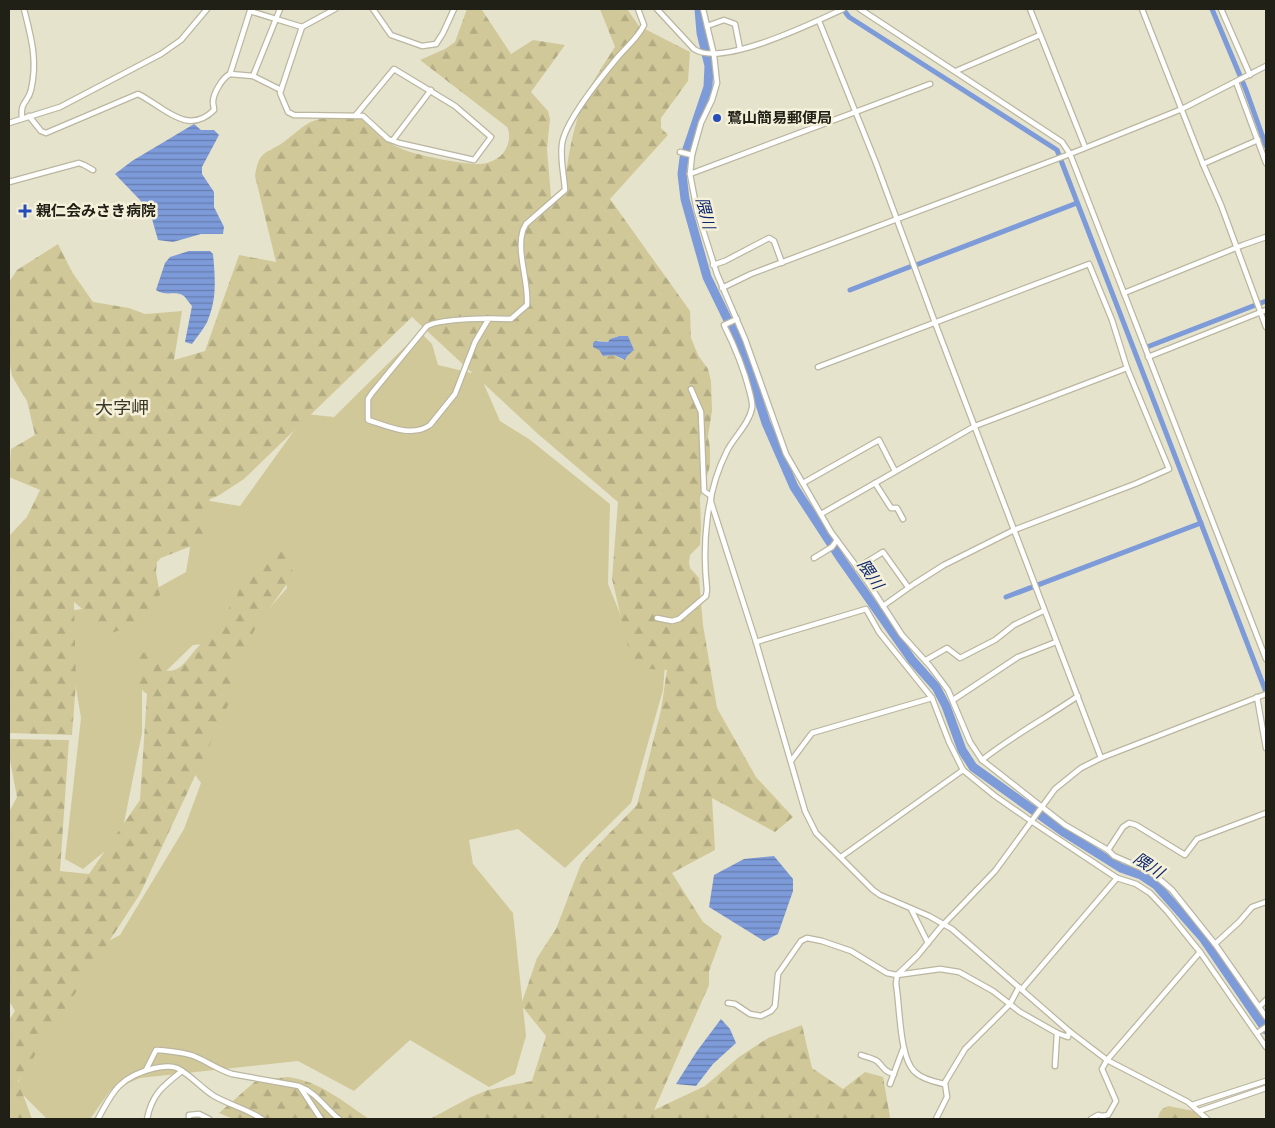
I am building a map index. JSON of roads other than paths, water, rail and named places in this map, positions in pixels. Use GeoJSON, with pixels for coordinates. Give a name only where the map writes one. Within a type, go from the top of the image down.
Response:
{"type":"FeatureCollection","features":[{"type":"Feature","properties":{"kind":"street"},"geometry":{"type":"LineString","coordinates":[[22,118],[22,106],[31,91],[35,61],[24,9]]}},
{"type":"Feature","properties":{"kind":"street"},"geometry":{"type":"LineString","coordinates":[[9,123],[60,107],[161,54],[181,40],[207,9]]}},
{"type":"Feature","properties":{"kind":"street"},"geometry":{"type":"LineString","coordinates":[[263,15],[265,9]]}},
{"type":"Feature","properties":{"kind":"street"},"geometry":{"type":"LineString","coordinates":[[253,76],[280,9]]}},
{"type":"Feature","properties":{"kind":"street"},"geometry":{"type":"LineString","coordinates":[[334,9],[302,27],[280,90],[288,112],[294,116],[355,116],[363,116],[388,138],[393,140],[474,160],[491,137],[455,106],[394,69],[355,116]]}},
{"type":"Feature","properties":{"kind":"street"},"geometry":{"type":"LineString","coordinates":[[373,9],[391,35],[422,46],[436,44],[454,9]]}},
{"type":"Feature","properties":{"kind":"street"},"geometry":{"type":"LineString","coordinates":[[488,320],[475,342],[455,394],[430,425],[426,428],[399,431],[368,420],[368,399],[372,392],[427,326],[435,322],[511,319],[519,314],[527,305],[528,294],[523,273],[523,230],[526,224],[565,190],[561,164],[562,141],[569,125],[596,83],[625,48],[639,36],[644,26],[638,9]]}},
{"type":"Feature","properties":{"kind":"street"},"geometry":{"type":"LineString","coordinates":[[657,9],[698,52],[714,55],[764,43],[819,21],[843,9]]}},
{"type":"Feature","properties":{"kind":"street"},"geometry":{"type":"LineString","coordinates":[[703,9],[714,55],[717,82],[712,100],[701,123],[692,155],[690,174],[696,211],[722,288],[757,370],[769,411],[786,454],[820,514],[902,635],[926,660],[948,690],[970,742],[982,760],[1064,825],[1108,850],[1114,856],[1150,872],[1165,884],[1186,906],[1215,944],[1260,1006],[1266,1018]]}},
{"type":"Feature","properties":{"kind":"street"},"geometry":{"type":"LineString","coordinates":[[860,9],[1062,142],[1070,154],[1266,659]]}},
{"type":"Feature","properties":{"kind":"street"},"geometry":{"type":"LineString","coordinates":[[1030,9],[1086,147]]}},
{"type":"Feature","properties":{"kind":"street"},"geometry":{"type":"LineString","coordinates":[[1142,9],[1203,164],[1221,204],[1266,327]]}},
{"type":"Feature","properties":{"kind":"street"},"geometry":{"type":"LineString","coordinates":[[1221,9],[1248,76]]}},
{"type":"Feature","properties":{"kind":"street"},"geometry":{"type":"LineString","coordinates":[[28,116],[46,134],[138,94],[175,117],[189,121],[197,120],[209,115],[214,110],[214,94],[226,76],[230,74],[250,11],[302,27]]}},
{"type":"Feature","properties":{"kind":"street"},"geometry":{"type":"LineString","coordinates":[[707,26],[724,20],[735,24],[740,49]]}},
{"type":"Feature","properties":{"kind":"street"},"geometry":{"type":"LineString","coordinates":[[819,21],[1101,758]]}},
{"type":"Feature","properties":{"kind":"street"},"geometry":{"type":"LineString","coordinates":[[956,72],[1040,35]]}},
{"type":"Feature","properties":{"kind":"street"},"geometry":{"type":"LineString","coordinates":[[722,288],[751,274],[1051,162],[1182,109],[1266,66]]}},
{"type":"Feature","properties":{"kind":"street"},"geometry":{"type":"LineString","coordinates":[[230,74],[253,76],[280,90]]}},
{"type":"Feature","properties":{"kind":"street"},"geometry":{"type":"LineString","coordinates":[[1236,82],[1266,163]]}},
{"type":"Feature","properties":{"kind":"street"},"geometry":{"type":"LineString","coordinates":[[690,174],[930,84]]}},
{"type":"Feature","properties":{"kind":"street"},"geometry":{"type":"LineString","coordinates":[[393,140],[431,90]]}},
{"type":"Feature","properties":{"kind":"street"},"geometry":{"type":"LineString","coordinates":[[1203,164],[1258,140]]}},
{"type":"Feature","properties":{"kind":"street"},"geometry":{"type":"LineString","coordinates":[[680,152],[692,155]]}},
{"type":"Feature","properties":{"kind":"street"},"geometry":{"type":"LineString","coordinates":[[9,182],[79,163],[93,170]]}},
{"type":"Feature","properties":{"kind":"street"},"geometry":{"type":"LineString","coordinates":[[1124,293],[1266,237]]}},
{"type":"Feature","properties":{"kind":"street"},"geometry":{"type":"LineString","coordinates":[[714,265],[769,238],[774,241],[782,263]]}},
{"type":"Feature","properties":{"kind":"street"},"geometry":{"type":"LineString","coordinates":[[818,366],[1089,264],[1168,470],[1014,530],[944,565],[908,587],[883,606]]}},
{"type":"Feature","properties":{"kind":"street"},"geometry":{"type":"LineString","coordinates":[[1148,357],[1266,310]]}},
{"type":"Feature","properties":{"kind":"street"},"geometry":{"type":"LineString","coordinates":[[657,618],[672,621],[679,619],[706,596],[704,544],[713,485],[726,452],[747,421],[753,407],[746,378],[735,347],[724,325],[735,320]]}},
{"type":"Feature","properties":{"kind":"street"},"geometry":{"type":"LineString","coordinates":[[820,514],[975,426],[1128,368]]}},
{"type":"Feature","properties":{"kind":"street"},"geometry":{"type":"LineString","coordinates":[[690,390],[701,412],[704,491],[711,496],[711,502],[792,761],[805,811],[813,828],[860,878],[880,895],[945,924],[1069,1031],[1107,1060],[1192,1105],[1207,1119]]}},
{"type":"Feature","properties":{"kind":"street"},"geometry":{"type":"LineString","coordinates":[[803,483],[879,440],[895,471]]}},
{"type":"Feature","properties":{"kind":"street"},"geometry":{"type":"LineString","coordinates":[[875,482],[891,508],[897,508],[903,519]]}},
{"type":"Feature","properties":{"kind":"street"},"geometry":{"type":"LineString","coordinates":[[814,558],[832,547],[837,540]]}},
{"type":"Feature","properties":{"kind":"street"},"geometry":{"type":"LineString","coordinates":[[857,568],[883,552],[908,587]]}},
{"type":"Feature","properties":{"kind":"street"},"geometry":{"type":"LineString","coordinates":[[756,642],[866,609],[879,632],[932,698],[938,709],[949,742],[963,770],[995,796],[1117,878],[1136,884],[1150,893],[1168,911],[1200,952],[1258,1032],[1266,1047]]}},
{"type":"Feature","properties":{"kind":"street"},"geometry":{"type":"LineString","coordinates":[[926,660],[947,648],[960,658],[995,640],[1014,625],[1043,611]]}},
{"type":"Feature","properties":{"kind":"street"},"geometry":{"type":"LineString","coordinates":[[953,700],[1018,658],[1056,642]]}},
{"type":"Feature","properties":{"kind":"street"},"geometry":{"type":"LineString","coordinates":[[945,1083],[931,1080],[915,1073],[903,1049],[896,984],[897,975],[995,870],[1055,789],[1070,776],[1101,758],[1266,694]]}},
{"type":"Feature","properties":{"kind":"street"},"geometry":{"type":"LineString","coordinates":[[982,760],[1078,696]]}},
{"type":"Feature","properties":{"kind":"street"},"geometry":{"type":"LineString","coordinates":[[1257,697],[1266,748]]}},
{"type":"Feature","properties":{"kind":"street"},"geometry":{"type":"LineString","coordinates":[[792,761],[812,733],[932,698]]}},
{"type":"Feature","properties":{"kind":"street"},"geometry":{"type":"LineString","coordinates":[[841,857],[963,770]]}},
{"type":"Feature","properties":{"kind":"street"},"geometry":{"type":"LineString","coordinates":[[1108,850],[1123,827],[1129,823],[1136,825],[1185,855],[1197,839],[1266,813]]}},
{"type":"Feature","properties":{"kind":"street"},"geometry":{"type":"LineString","coordinates":[[936,1119],[947,1097],[945,1083],[965,1049],[1010,1004],[1020,988],[1117,878]]}},
{"type":"Feature","properties":{"kind":"street"},"geometry":{"type":"LineString","coordinates":[[1215,944],[1252,907],[1266,902]]}},
{"type":"Feature","properties":{"kind":"street"},"geometry":{"type":"LineString","coordinates":[[911,909],[928,942]]}},
{"type":"Feature","properties":{"kind":"street"},"geometry":{"type":"LineString","coordinates":[[728,1003],[735,1004],[750,1014],[761,1016],[771,1011],[775,1006],[778,974],[801,941],[807,938],[851,951],[887,973],[897,975],[940,969],[959,972],[994,991],[1010,1004],[1057,1033],[1068,1037],[1069,1031]]}},
{"type":"Feature","properties":{"kind":"street"},"geometry":{"type":"LineString","coordinates":[[1108,1115],[1116,1101],[1102,1069],[1107,1060],[1200,952]]}},
{"type":"Feature","properties":{"kind":"street"},"geometry":{"type":"LineString","coordinates":[[1260,1006],[1266,1000]]}},
{"type":"Feature","properties":{"kind":"street"},"geometry":{"type":"LineString","coordinates":[[1258,1032],[1266,1027]]}},
{"type":"Feature","properties":{"kind":"street"},"geometry":{"type":"LineString","coordinates":[[1055,1066],[1057,1033]]}},
{"type":"Feature","properties":{"kind":"street"},"geometry":{"type":"LineString","coordinates":[[890,1084],[903,1049]]}},
{"type":"Feature","properties":{"kind":"street"},"geometry":{"type":"LineString","coordinates":[[146,1070],[156,1050],[172,1051],[194,1056],[222,1071],[232,1074],[308,1089],[328,1110],[340,1119]]}},
{"type":"Feature","properties":{"kind":"street"},"geometry":{"type":"LineString","coordinates":[[861,1055],[873,1059],[884,1070],[894,1074]]}},
{"type":"Feature","properties":{"kind":"street"},"geometry":{"type":"LineString","coordinates":[[98,1119],[110,1095],[121,1082],[146,1070],[168,1066],[182,1071],[214,1096],[251,1112],[262,1119]]}},
{"type":"Feature","properties":{"kind":"street"},"geometry":{"type":"LineString","coordinates":[[147,1119],[150,1107],[159,1090],[182,1071]]}},
{"type":"Feature","properties":{"kind":"street"},"geometry":{"type":"LineString","coordinates":[[1192,1105],[1266,1081]]}},
{"type":"Feature","properties":{"kind":"street"},"geometry":{"type":"LineString","coordinates":[[299,1086],[322,1119]]}},
{"type":"Feature","properties":{"kind":"street"},"geometry":{"type":"LineString","coordinates":[[1199,1111],[1266,1088]]}},
{"type":"Feature","properties":{"kind":"street"},"geometry":{"type":"LineString","coordinates":[[189,1119],[190,1115],[199,1114],[209,1119]]}},
{"type":"Feature","properties":{"kind":"street"},"geometry":{"type":"LineString","coordinates":[[1091,1119],[1098,1115],[1108,1115],[1113,1119]]}},
{"type":"Feature","properties":{"kind":"water"},"geometry":{"type":"Polygon","coordinates":[[[194,124],[201,130],[214,130],[219,135],[202,167],[202,174],[214,192],[214,207],[224,227],[223,234],[201,234],[173,242],[158,240],[152,219],[140,200],[115,174],[132,161],[194,124]]]}},
{"type":"Feature","properties":{"kind":"water"},"geometry":{"type":"Polygon","coordinates":[[[189,251],[210,251],[213,254],[215,278],[212,309],[208,321],[192,344],[185,342],[192,306],[181,294],[163,293],[156,290],[165,263],[170,257],[189,251]]]}},
{"type":"Feature","properties":{"kind":"water"},"geometry":{"type":"Polygon","coordinates":[[[628,336],[634,350],[625,360],[614,355],[603,356],[599,350],[593,347],[595,341],[608,342],[610,339],[628,336]]]}},
{"type":"Feature","properties":{"kind":"water"},"geometry":{"type":"Polygon","coordinates":[[[774,856],[793,879],[793,891],[778,934],[764,941],[709,907],[714,875],[744,859],[774,856]]]}},
{"type":"Feature","properties":{"kind":"water"},"geometry":{"type":"Polygon","coordinates":[[[721,1019],[730,1029],[736,1043],[713,1064],[696,1086],[676,1084],[697,1051],[721,1019]]]}},
{"type":"Feature","properties":{"kind":"waterway","name":"隈川"},"geometry":{"type":"LineString","coordinates":[[699,9],[701,33],[709,66],[708,87],[684,158],[682,174],[685,199],[707,277],[743,351],[766,423],[794,487],[841,559],[912,660],[936,687],[946,706],[962,750],[973,767],[1065,833],[1121,868],[1141,875],[1156,885],[1203,938],[1266,1030]]}},
{"type":"Feature","properties":{"kind":"waterway"},"geometry":{"type":"LineString","coordinates":[[843,9],[849,17],[1057,150],[1266,692]]}},
{"type":"Feature","properties":{"kind":"waterway"},"geometry":{"type":"LineString","coordinates":[[1212,9],[1246,90],[1266,146]]}},
{"type":"Feature","properties":{"kind":"waterway"},"geometry":{"type":"LineString","coordinates":[[916,265],[1077,203]]}},
{"type":"Feature","properties":{"kind":"waterway"},"geometry":{"type":"LineString","coordinates":[[850,290],[912,266]]}},
{"type":"Feature","properties":{"kind":"waterway"},"geometry":{"type":"LineString","coordinates":[[1147,347],[1266,301]]}},
{"type":"Feature","properties":{"kind":"waterway"},"geometry":{"type":"LineString","coordinates":[[1006,597],[1201,523]]}},
{"type":"Feature","properties":{"kind":"place","name":"鷺山簡易郵便局"},"geometry":{"type":"Point","coordinates":[717,118]}},
{"type":"Feature","properties":{"kind":"place","name":"親仁会みさき病院"},"geometry":{"type":"Point","coordinates":[25,211]}},
{"type":"Feature","properties":{"kind":"district","name":"大字岬"},"geometry":{"type":"Point","coordinates":[122,408]}}]}
